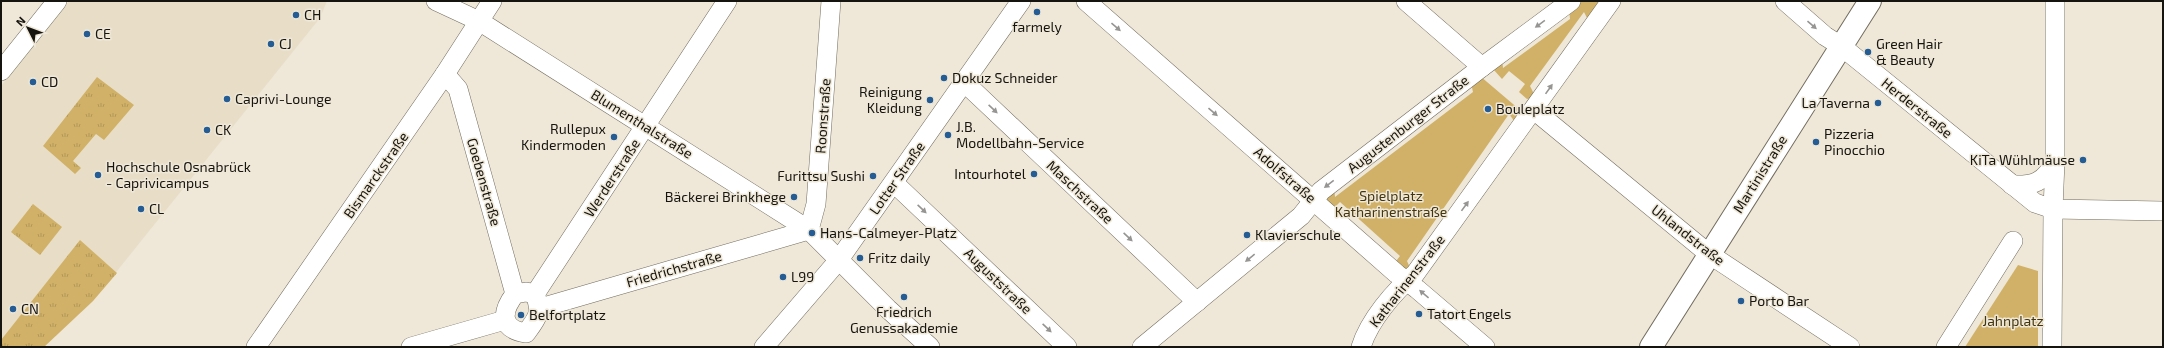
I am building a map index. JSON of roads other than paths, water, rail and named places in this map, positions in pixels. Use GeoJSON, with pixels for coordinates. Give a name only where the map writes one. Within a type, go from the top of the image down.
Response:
{"type":"FeatureCollection","features":[{"type":"Feature","properties":{"kind":"main road","name":"Martinistraße"},"geometry":{"type":"LineString","coordinates":[[1651,347],[1715,258],[1846,50],[1870,1]]}},
{"type":"Feature","properties":{"kind":"main road","name":"Martinistraße"},"geometry":{"type":"LineString","coordinates":[[1846,50],[1885,1]]}},
{"type":"Feature","properties":{"kind":"main road","name":"Martinistraße"},"geometry":{"type":"LineString","coordinates":[[1667,347],[1715,258]]}},
{"type":"Feature","properties":{"kind":"street","name":"Blumenthalstraße"},"geometry":{"type":"LineString","coordinates":[[436,1],[479,21],[809,230],[888,310],[930,347]]}},
{"type":"Feature","properties":{"kind":"street","name":"Bismarckstraße"},"geometry":{"type":"LineString","coordinates":[[256,347],[446,74],[492,1]]}},
{"type":"Feature","properties":{"kind":"street","name":"Werderstraße"},"geometry":{"type":"LineString","coordinates":[[537,301],[727,1]]}},
{"type":"Feature","properties":{"kind":"street","name":"Roonstraße"},"geometry":{"type":"LineString","coordinates":[[809,230],[816,204],[831,1]]}},
{"type":"Feature","properties":{"kind":"street","name":"Lotter Straße"},"geometry":{"type":"LineString","coordinates":[[764,347],[838,261],[1021,1]]}},
{"type":"Feature","properties":{"kind":"street","name":"Adolfstraße"},"geometry":{"type":"LineString","coordinates":[[1086,1],[1313,200],[1485,347]]}},
{"type":"Feature","properties":{"kind":"street"},"geometry":{"type":"LineString","coordinates":[[1406,1],[1482,67]]}},
{"type":"Feature","properties":{"kind":"street","name":"Augustenburger Straße"},"geometry":{"type":"LineString","coordinates":[[1142,347],[1301,216],[1321,190],[1482,67],[1572,1]]}},
{"type":"Feature","properties":{"kind":"street","name":"Katharinenstraße"},"geometry":{"type":"LineString","coordinates":[[1361,347],[1364,336],[1395,292],[1415,274],[1611,1]]}},
{"type":"Feature","properties":{"kind":"street","name":"Herderstraße"},"geometry":{"type":"LineString","coordinates":[[1785,1],[1825,36],[1846,50],[2012,185],[2036,203],[2053,209]]}},
{"type":"Feature","properties":{"kind":"street"},"geometry":{"type":"LineString","coordinates":[[2052,347],[2053,209],[2055,162],[2054,1]]}},
{"type":"Feature","properties":{"kind":"street"},"geometry":{"type":"LineString","coordinates":[[3,64],[49,4]]}},
{"type":"Feature","properties":{"kind":"street","name":"Goebenstraße"},"geometry":{"type":"LineString","coordinates":[[446,74],[458,89],[515,294]]}},
{"type":"Feature","properties":{"kind":"street","name":"Maschstraße"},"geometry":{"type":"LineString","coordinates":[[964,82],[1197,302]]}},
{"type":"Feature","properties":{"kind":"street","name":"Uhlandstraße"},"geometry":{"type":"LineString","coordinates":[[1534,110],[1715,258],[1850,347]]}},
{"type":"Feature","properties":{"kind":"street"},"geometry":{"type":"LineString","coordinates":[[2012,185],[2029,186],[2042,180],[2050,172],[2055,162]]}},
{"type":"Feature","properties":{"kind":"street","name":"Auguststraße"},"geometry":{"type":"LineString","coordinates":[[894,182],[1068,347]]}},
{"type":"Feature","properties":{"kind":"street"},"geometry":{"type":"LineString","coordinates":[[2053,209],[2163,211]]}},
{"type":"Feature","properties":{"kind":"street","name":"Friedrichstraße"},"geometry":{"type":"LineString","coordinates":[[537,301],[809,230]]}},
{"type":"Feature","properties":{"kind":"street"},"geometry":{"type":"LineString","coordinates":[[1946,347],[2013,241]]}},
{"type":"Feature","properties":{"kind":"street"},"geometry":{"type":"LineString","coordinates":[[526,292],[537,301],[536,320],[528,340],[510,327],[505,320],[506,305],[515,294],[526,292]]}},
{"type":"Feature","properties":{"kind":"street"},"geometry":{"type":"LineString","coordinates":[[411,347],[505,320]]}},
{"type":"Feature","properties":{"kind":"place","name":"farmely"},"geometry":{"type":"Point","coordinates":[1037,12]}},
{"type":"Feature","properties":{"kind":"place","name":"CH"},"geometry":{"type":"Point","coordinates":[296,15]}},
{"type":"Feature","properties":{"kind":"place","name":"CE"},"geometry":{"type":"Point","coordinates":[87,34]}},
{"type":"Feature","properties":{"kind":"place","name":"CJ"},"geometry":{"type":"Point","coordinates":[271,44]}},
{"type":"Feature","properties":{"kind":"place","name":"Green Hair & Beauty"},"geometry":{"type":"Point","coordinates":[1868,52]}},
{"type":"Feature","properties":{"kind":"place","name":"Dokuz Schneider"},"geometry":{"type":"Point","coordinates":[944,78]}},
{"type":"Feature","properties":{"kind":"place","name":"CD"},"geometry":{"type":"Point","coordinates":[33,82]}},
{"type":"Feature","properties":{"kind":"place","name":"Caprivi-Lounge"},"geometry":{"type":"Point","coordinates":[227,99]}},
{"type":"Feature","properties":{"kind":"place","name":"Reinigung Kleidung"},"geometry":{"type":"Point","coordinates":[930,100]}},
{"type":"Feature","properties":{"kind":"place","name":"La Taverna"},"geometry":{"type":"Point","coordinates":[1878,103]}},
{"type":"Feature","properties":{"kind":"place","name":"Bouleplatz"},"geometry":{"type":"Point","coordinates":[1488,109]}},
{"type":"Feature","properties":{"kind":"place","name":"CK"},"geometry":{"type":"Point","coordinates":[207,130]}},
{"type":"Feature","properties":{"kind":"place","name":"J.B. Modellbahn-Service"},"geometry":{"type":"Point","coordinates":[948,135]}},
{"type":"Feature","properties":{"kind":"place","name":"Rullepux Kindermoden"},"geometry":{"type":"Point","coordinates":[614,137]}},
{"type":"Feature","properties":{"kind":"place","name":"Pizzeria Pinocchio"},"geometry":{"type":"Point","coordinates":[1816,142]}},
{"type":"Feature","properties":{"kind":"place","name":"KiTa Wühlmäuse"},"geometry":{"type":"Point","coordinates":[2083,160]}},
{"type":"Feature","properties":{"kind":"place","name":"Intourhotel"},"geometry":{"type":"Point","coordinates":[1034,174]}},
{"type":"Feature","properties":{"kind":"place","name":"Hochschule Osnabrück - Caprivicampus"},"geometry":{"type":"Point","coordinates":[98,175]}},
{"type":"Feature","properties":{"kind":"place","name":"Furittsu Sushi"},"geometry":{"type":"Point","coordinates":[873,176]}},
{"type":"Feature","properties":{"kind":"place","name":"Bäckerei Brinkhege"},"geometry":{"type":"Point","coordinates":[794,197]}},
{"type":"Feature","properties":{"kind":"place","name":"CL"},"geometry":{"type":"Point","coordinates":[141,209]}},
{"type":"Feature","properties":{"kind":"place","name":"Hans-Calmeyer-Platz"},"geometry":{"type":"Point","coordinates":[812,233]}},
{"type":"Feature","properties":{"kind":"place","name":"Klavierschule"},"geometry":{"type":"Point","coordinates":[1247,235]}},
{"type":"Feature","properties":{"kind":"place","name":"Fritz daily"},"geometry":{"type":"Point","coordinates":[860,258]}},
{"type":"Feature","properties":{"kind":"place","name":"L99"},"geometry":{"type":"Point","coordinates":[783,277]}},
{"type":"Feature","properties":{"kind":"place","name":"Friedrich Genussakademie"},"geometry":{"type":"Point","coordinates":[904,297]}},
{"type":"Feature","properties":{"kind":"place","name":"Porto Bar"},"geometry":{"type":"Point","coordinates":[1741,301]}},
{"type":"Feature","properties":{"kind":"place","name":"CN"},"geometry":{"type":"Point","coordinates":[13,309]}},
{"type":"Feature","properties":{"kind":"place","name":"Tatort Engels"},"geometry":{"type":"Point","coordinates":[1419,314]}},
{"type":"Feature","properties":{"kind":"place","name":"Belfortplatz"},"geometry":{"type":"Point","coordinates":[521,315]}},
{"type":"Feature","properties":{"kind":"park label","name":"Spielplatz Katharinenstraße"},"geometry":{"type":"Point","coordinates":[1391,204]}},
{"type":"Feature","properties":{"kind":"park label","name":"Jahnplatz"},"geometry":{"type":"Point","coordinates":[2013,321]}}]}
